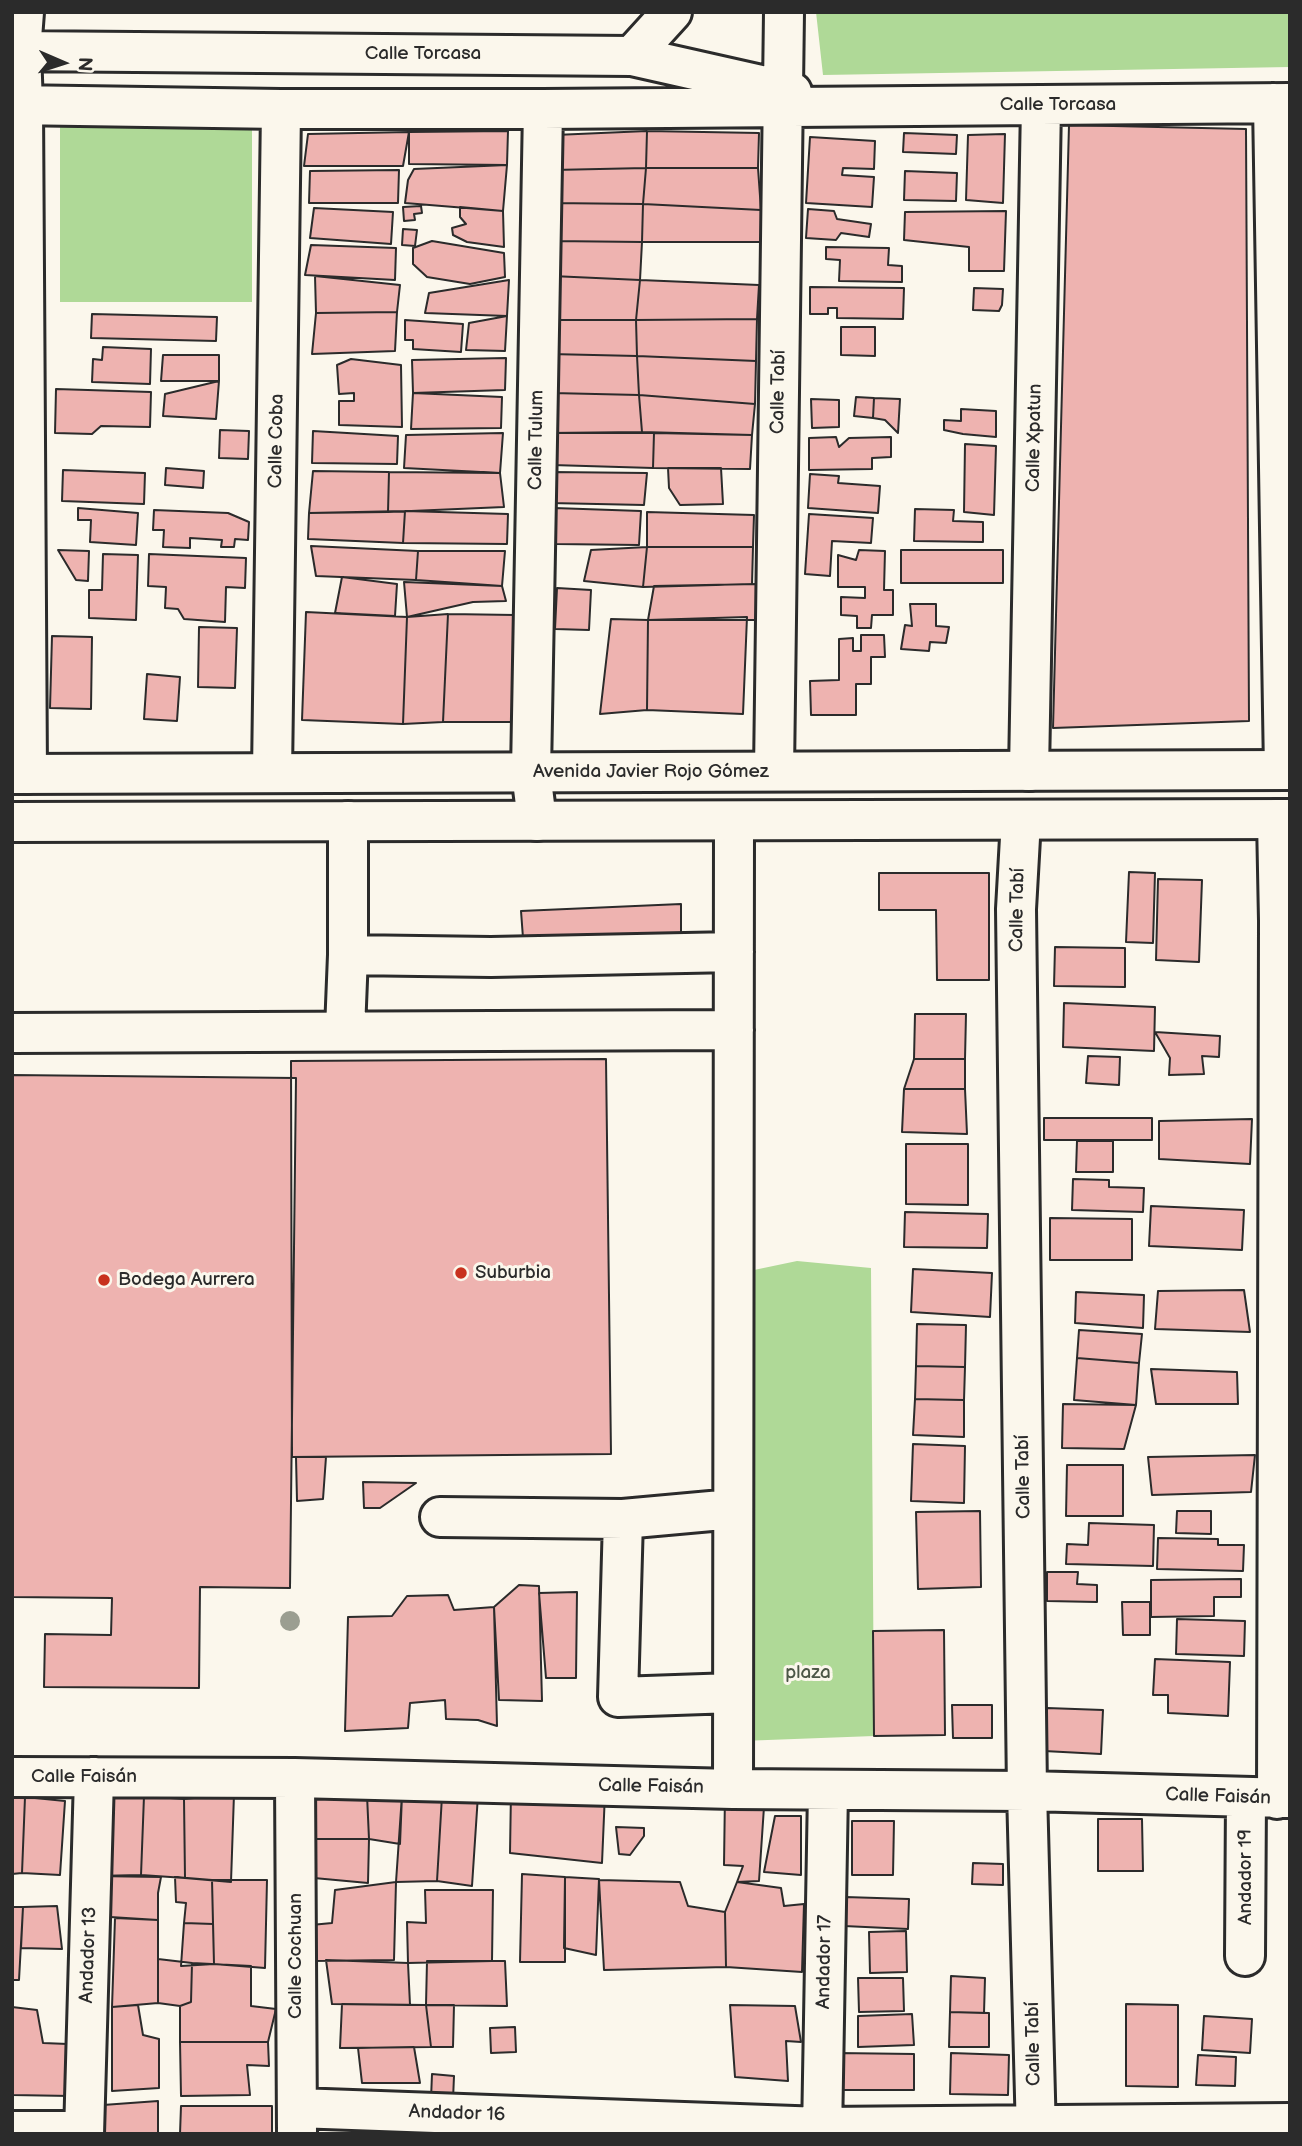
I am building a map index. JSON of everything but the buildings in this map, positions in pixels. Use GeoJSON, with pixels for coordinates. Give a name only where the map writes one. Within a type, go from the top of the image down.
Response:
{"type":"FeatureCollection","features":[{"type":"Feature","properties":{"kind":"street"},"geometry":{"type":"LineString","coordinates":[[20,774],[16,51],[24,12]]}},
{"type":"Feature","properties":{"kind":"street"},"geometry":{"type":"LineString","coordinates":[[632,56],[672,12]]}},
{"type":"Feature","properties":{"kind":"street","name":"Calle Tabí"},"geometry":{"type":"LineString","coordinates":[[774,771],[785,12]]}},
{"type":"Feature","properties":{"kind":"street","name":"Calle Torcasa"},"geometry":{"type":"LineString","coordinates":[[16,51],[632,56],[826,106],[1281,103]]}},
{"type":"Feature","properties":{"kind":"street","name":"Calle Torcasa"},"geometry":{"type":"LineString","coordinates":[[18,105],[543,109],[783,97]]}},
{"type":"Feature","properties":{"kind":"street"},"geometry":{"type":"LineString","coordinates":[[1281,103],[1287,770]]}},
{"type":"Feature","properties":{"kind":"street","name":"Calle Xpatun"},"geometry":{"type":"LineString","coordinates":[[1029,771],[1041,105]]}},
{"type":"Feature","properties":{"kind":"street","name":"Calle Coba"},"geometry":{"type":"LineString","coordinates":[[272,773],[281,109]]}},
{"type":"Feature","properties":{"kind":"street","name":"Calle Tulum"},"geometry":{"type":"LineString","coordinates":[[537,821],[531,772],[543,109]]}},
{"type":"Feature","properties":{"kind":"street","name":"Avenida Javier Rojo Gómez"},"geometry":{"type":"LineString","coordinates":[[20,774],[1287,770]]}},
{"type":"Feature","properties":{"kind":"street"},"geometry":{"type":"LineString","coordinates":[[12,822],[1283,819]]}},
{"type":"Feature","properties":{"kind":"street","name":"Andador 19"},"geometry":{"type":"LineString","coordinates":[[1245,1956],[1271,1798],[1279,921],[1283,819]]}},
{"type":"Feature","properties":{"kind":"street","name":"Calle Tabí"},"geometry":{"type":"LineString","coordinates":[[1021,820],[1016,909],[1027,1791],[1036,2129]]}},
{"type":"Feature","properties":{"kind":"street"},"geometry":{"type":"LineString","coordinates":[[345,1030],[348,821]]}},
{"type":"Feature","properties":{"kind":"street"},"geometry":{"type":"LineString","coordinates":[[733,1789],[734,821]]}},
{"type":"Feature","properties":{"kind":"street"},"geometry":{"type":"LineString","coordinates":[[348,955],[492,957],[734,952]]}},
{"type":"Feature","properties":{"kind":"street"},"geometry":{"type":"LineString","coordinates":[[12,1033],[733,1030]]}},
{"type":"Feature","properties":{"kind":"street"},"geometry":{"type":"LineString","coordinates":[[440,1517],[623,1519],[733,1510]]}},
{"type":"Feature","properties":{"kind":"street"},"geometry":{"type":"LineString","coordinates":[[623,1519],[618,1697],[733,1693]]}},
{"type":"Feature","properties":{"kind":"street","name":"Calle Faisán"},"geometry":{"type":"LineString","coordinates":[[12,1777],[1027,1791],[1271,1798]]}},
{"type":"Feature","properties":{"kind":"street","name":"Andador 13"},"geometry":{"type":"LineString","coordinates":[[84,2132],[94,1777]]}},
{"type":"Feature","properties":{"kind":"street","name":"Calle Cochuan"},"geometry":{"type":"LineString","coordinates":[[295,1779],[297,2121]]}},
{"type":"Feature","properties":{"kind":"street","name":"Andador 17"},"geometry":{"type":"LineString","coordinates":[[822,2131],[828,1790]]}},
{"type":"Feature","properties":{"kind":"street","name":"Andador 16"},"geometry":{"type":"LineString","coordinates":[[297,2121],[822,2131],[1290,2123]]}},
{"type":"Feature","properties":{"kind":"street"},"geometry":{"type":"LineString","coordinates":[[12,2131],[84,2132]]}},
{"type":"Feature","properties":{"kind":"green space"},"geometry":{"type":"Polygon","coordinates":[[[816,12],[1290,12],[1290,67],[823,75],[816,12]]]}},
{"type":"Feature","properties":{"kind":"green space"},"geometry":{"type":"Polygon","coordinates":[[[60,126],[252,126],[252,302],[60,302],[60,126]]]}},
{"type":"Feature","properties":{"kind":"green space","name":"plaza"},"geometry":{"type":"Polygon","coordinates":[[[797,1261],[871,1268],[874,1736],[741,1741],[754,1270],[797,1261]]]}},
{"type":"Feature","properties":{"kind":"place","name":"Suburbia"},"geometry":{"type":"Point","coordinates":[461,1273]}},
{"type":"Feature","properties":{"kind":"place","name":"Bodega Aurrera"},"geometry":{"type":"Point","coordinates":[104,1280]}}]}
